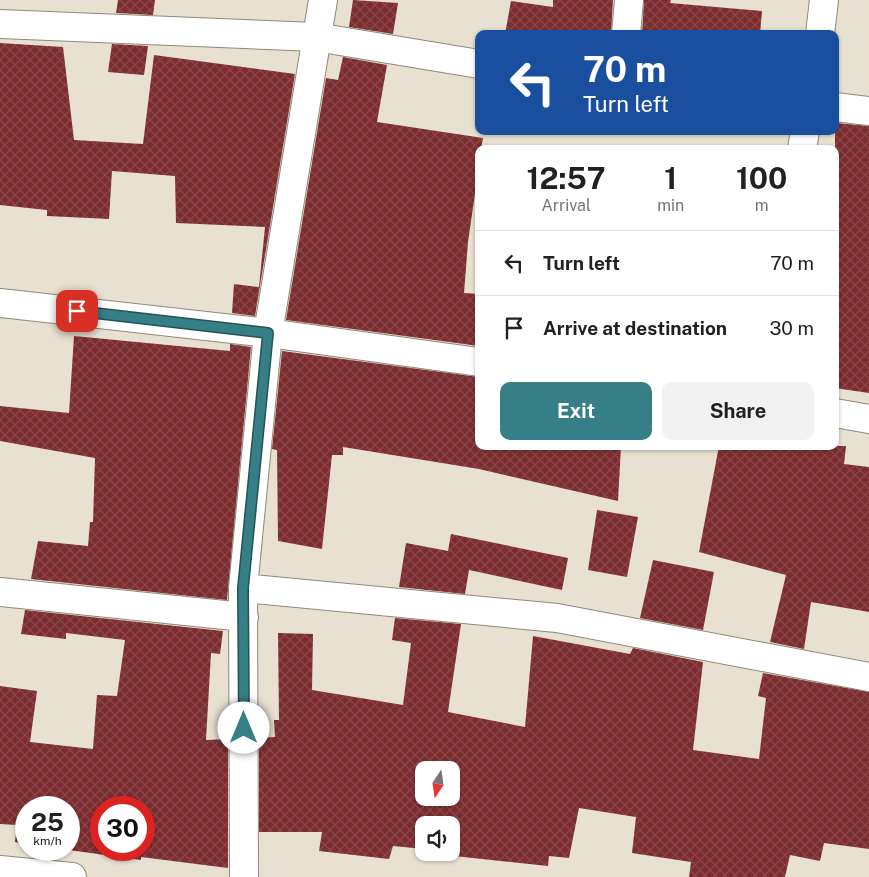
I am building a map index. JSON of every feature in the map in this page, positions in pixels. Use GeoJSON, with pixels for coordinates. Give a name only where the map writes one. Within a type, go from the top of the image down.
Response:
{"type":"FeatureCollection","features":[{"type":"Feature","properties":{"kind":"street"},"geometry":{"type":"LineString","coordinates":[[244,877],[243,588],[268,333],[323,0]]}},
{"type":"Feature","properties":{"kind":"street"},"geometry":{"type":"LineString","coordinates":[[626,30],[629,0]]}},
{"type":"Feature","properties":{"kind":"street"},"geometry":{"type":"LineString","coordinates":[[820,30],[824,0]]}},
{"type":"Feature","properties":{"kind":"street"},"geometry":{"type":"LineString","coordinates":[[0,24],[316,37],[475,63]]}},
{"type":"Feature","properties":{"kind":"street"},"geometry":{"type":"LineString","coordinates":[[839,107],[869,111]]}},
{"type":"Feature","properties":{"kind":"street"},"geometry":{"type":"LineString","coordinates":[[0,303],[268,333],[475,361]]}},
{"type":"Feature","properties":{"kind":"street"},"geometry":{"type":"LineString","coordinates":[[839,414],[869,418]]}},
{"type":"Feature","properties":{"kind":"street"},"geometry":{"type":"LineString","coordinates":[[243,588],[557,618],[869,677]]}},
{"type":"Feature","properties":{"kind":"street"},"geometry":{"type":"LineString","coordinates":[[0,592],[244,617]]}},
{"type":"Feature","properties":{"kind":"street"},"geometry":{"type":"LineString","coordinates":[[0,870],[72,877]]}},
{"type":"Feature","properties":{"kind":"building"},"geometry":{"type":"Polygon","coordinates":[[[118,0],[155,0],[153,15],[116,13],[118,0]]]}},
{"type":"Feature","properties":{"kind":"building"},"geometry":{"type":"Polygon","coordinates":[[[353,0],[398,3],[393,34],[349,27],[353,0]]]}},
{"type":"Feature","properties":{"kind":"building"},"geometry":{"type":"Polygon","coordinates":[[[553,0],[613,0],[611,30],[506,30],[511,1],[553,7],[553,0]]]}},
{"type":"Feature","properties":{"kind":"building"},"geometry":{"type":"Polygon","coordinates":[[[644,0],[671,0],[670,3],[762,11],[760,30],[642,30],[644,0]]]}},
{"type":"Feature","properties":{"kind":"building"},"geometry":{"type":"Polygon","coordinates":[[[0,43],[63,47],[74,140],[143,144],[154,55],[295,74],[255,316],[232,313],[234,284],[259,287],[265,227],[176,223],[175,176],[112,171],[109,219],[47,216],[47,210],[0,205],[0,43]]]}},
{"type":"Feature","properties":{"kind":"building"},"geometry":{"type":"Polygon","coordinates":[[[112,44],[148,46],[144,75],[108,72],[112,44]]]}},
{"type":"Feature","properties":{"kind":"building"},"geometry":{"type":"Polygon","coordinates":[[[343,57],[387,65],[377,122],[483,138],[482,145],[475,145],[475,194],[468,242],[464,293],[475,294],[475,345],[286,320],[326,78],[338,80],[343,57]]]}},
{"type":"Feature","properties":{"kind":"building"},"geometry":{"type":"Polygon","coordinates":[[[839,123],[869,126],[869,393],[839,389],[839,145],[835,145],[835,135],[839,135],[839,123]]]}},
{"type":"Feature","properties":{"kind":"building"},"geometry":{"type":"Polygon","coordinates":[[[74,336],[230,351],[230,344],[251,347],[227,600],[31,579],[38,541],[88,546],[90,522],[93,522],[95,458],[0,441],[0,406],[69,413],[74,336]]]}},
{"type":"Feature","properties":{"kind":"building"},"geometry":{"type":"Polygon","coordinates":[[[282,351],[475,376],[475,450],[621,450],[618,501],[479,469],[343,447],[343,455],[332,455],[322,549],[278,541],[277,450],[272,449],[282,351]]]}},
{"type":"Feature","properties":{"kind":"building"},"geometry":{"type":"Polygon","coordinates":[[[839,446],[846,446],[844,464],[869,467],[869,612],[811,602],[804,649],[770,642],[786,575],[699,552],[718,450],[839,450],[839,446]]]}},
{"type":"Feature","properties":{"kind":"building"},"geometry":{"type":"Polygon","coordinates":[[[597,510],[638,517],[627,577],[588,570],[597,510]]]}},
{"type":"Feature","properties":{"kind":"building"},"geometry":{"type":"Polygon","coordinates":[[[451,534],[568,558],[562,590],[469,570],[465,594],[399,587],[406,543],[448,551],[451,534]]]}},
{"type":"Feature","properties":{"kind":"building"},"geometry":{"type":"Polygon","coordinates":[[[653,560],[714,572],[703,630],[640,618],[653,560]]]}},
{"type":"Feature","properties":{"kind":"building"},"geometry":{"type":"Polygon","coordinates":[[[25,610],[223,631],[220,654],[211,653],[206,740],[228,739],[228,868],[155,859],[155,796],[90,796],[90,853],[80,852],[80,796],[15,796],[15,825],[0,824],[0,686],[37,691],[30,742],[93,749],[97,695],[117,696],[125,640],[66,633],[66,639],[21,634],[25,610]]]}},
{"type":"Feature","properties":{"kind":"building"},"geometry":{"type":"Polygon","coordinates":[[[395,618],[461,624],[448,712],[525,727],[533,636],[630,654],[633,648],[703,662],[693,750],[759,759],[766,698],[758,696],[763,673],[869,692],[869,849],[824,843],[820,861],[790,855],[785,877],[689,877],[691,862],[632,853],[636,817],[579,808],[569,858],[549,856],[548,866],[460,857],[460,816],[415,816],[415,848],[393,846],[389,859],[319,851],[322,832],[259,832],[259,738],[275,737],[274,720],[279,720],[278,633],[313,634],[312,690],[403,705],[411,643],[392,640],[395,618]]]}},
{"type":"Feature","properties":{"kind":"route"},"geometry":{"type":"LineString","coordinates":[[77,311],[268,333],[243,588],[244,728]]}}]}
